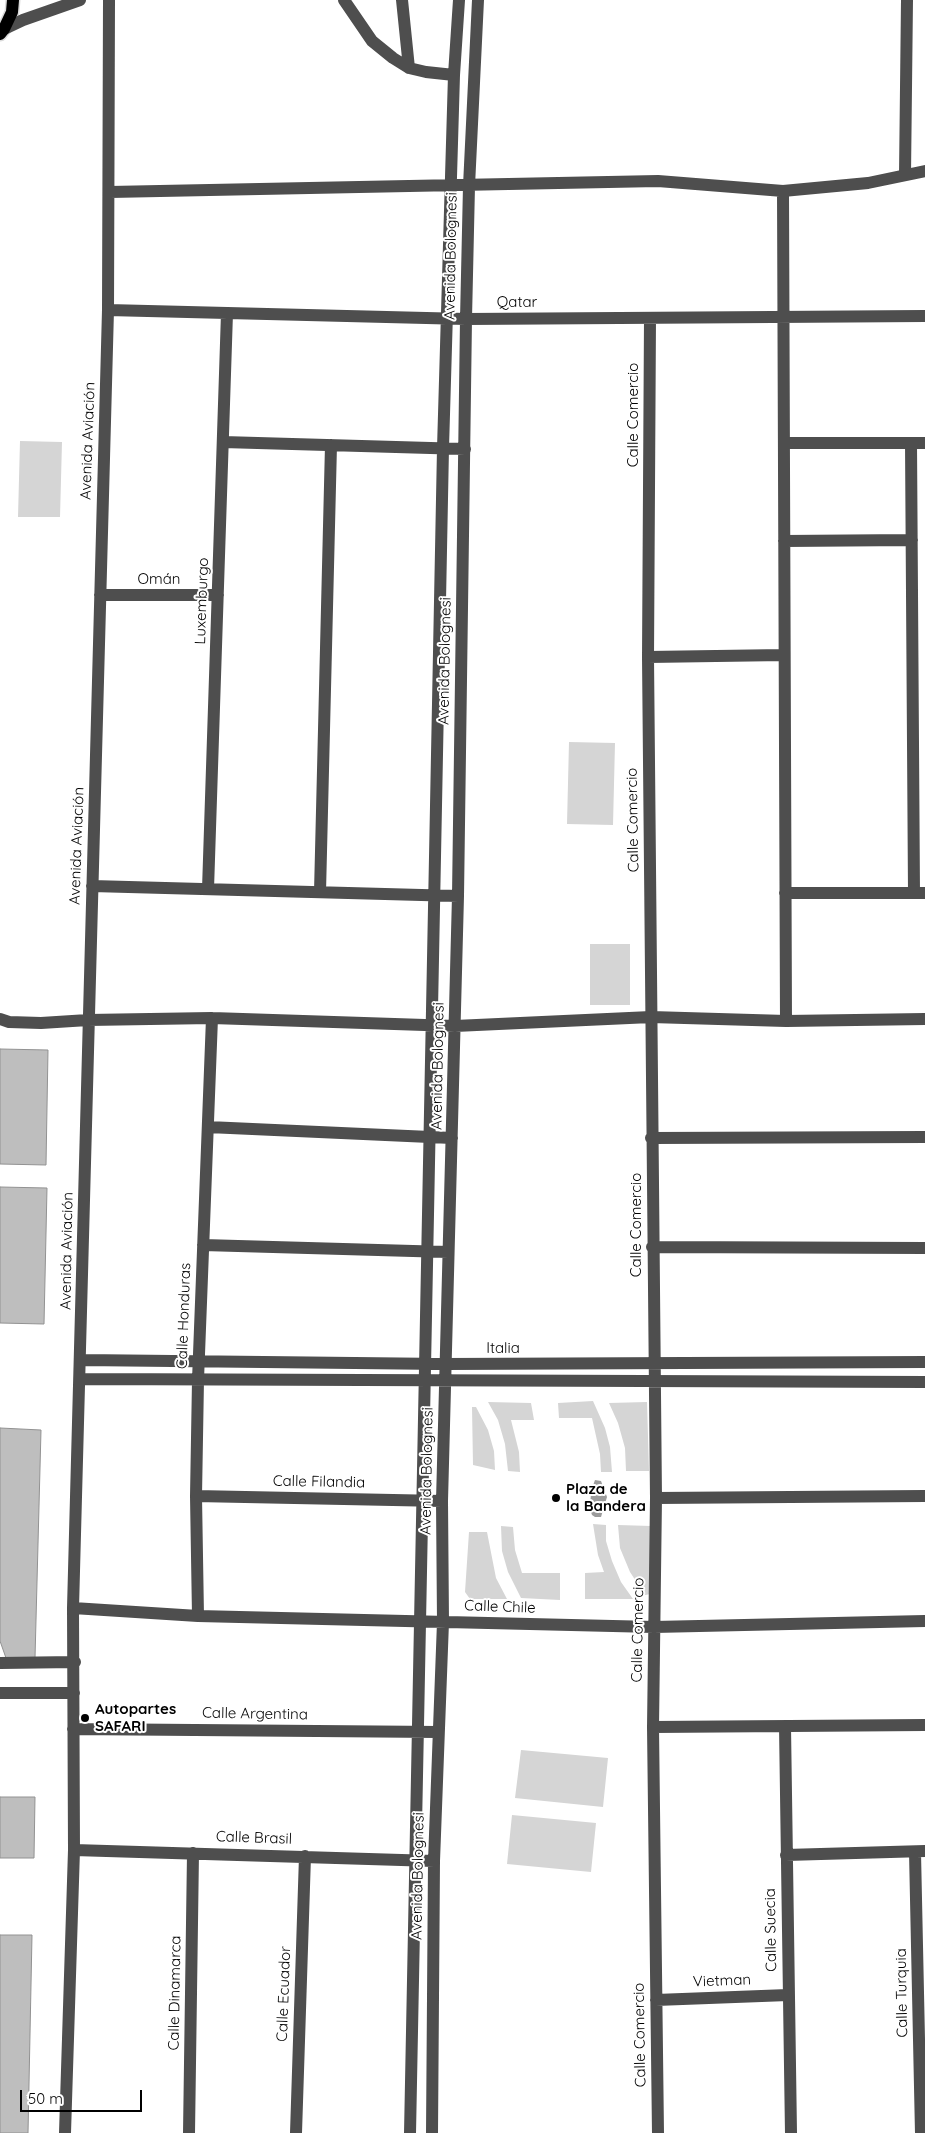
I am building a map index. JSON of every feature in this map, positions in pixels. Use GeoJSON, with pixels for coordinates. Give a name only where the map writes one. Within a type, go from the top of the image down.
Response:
{"type":"FeatureCollection","features":[{"type":"Feature","properties":{"kind":"main road"},"geometry":{"type":"LineString","coordinates":[[2,32],[12,12],[13,0]]}},
{"type":"Feature","properties":{"kind":"street"},"geometry":{"type":"LineString","coordinates":[[2,32],[23,20],[80,0]]}},
{"type":"Feature","properties":{"kind":"street","name":"Avenida Aviación"},"geometry":{"type":"LineString","coordinates":[[65,2133],[74,1850],[72,1729],[75,1662],[73,1608],[82,1360],[88,1020],[108,310],[110,192],[109,0]]}},
{"type":"Feature","properties":{"kind":"street"},"geometry":{"type":"LineString","coordinates":[[344,0],[372,41],[393,58],[410,68],[454,75]]}},
{"type":"Feature","properties":{"kind":"street"},"geometry":{"type":"LineString","coordinates":[[402,0],[410,68]]}},
{"type":"Feature","properties":{"kind":"street","name":"Avenida Bolognesi"},"geometry":{"type":"LineString","coordinates":[[410,2133],[443,448],[450,185],[459,0]]}},
{"type":"Feature","properties":{"kind":"street","name":"Avenida Bolognesi"},"geometry":{"type":"LineString","coordinates":[[432,2133],[434,1861],[443,1622],[444,1380],[458,896],[466,319],[469,186],[478,0]]}},
{"type":"Feature","properties":{"kind":"street"},"geometry":{"type":"LineString","coordinates":[[904,175],[907,0]]}},
{"type":"Feature","properties":{"kind":"street"},"geometry":{"type":"LineString","coordinates":[[110,192],[658,182],[783,191],[868,183],[925,171]]}},
{"type":"Feature","properties":{"kind":"street"},"geometry":{"type":"LineString","coordinates":[[783,191],[786,1021]]}},
{"type":"Feature","properties":{"kind":"street","name":"Qatar"},"geometry":{"type":"LineString","coordinates":[[108,310],[466,319],[925,316]]}},
{"type":"Feature","properties":{"kind":"street","name":"Luxemburgo"},"geometry":{"type":"LineString","coordinates":[[208,889],[227,313]]}},
{"type":"Feature","properties":{"kind":"street","name":"Calle Comercio"},"geometry":{"type":"LineString","coordinates":[[650,318],[648,657],[652,1247],[656,1498],[653,1727],[658,2133]]}},
{"type":"Feature","properties":{"kind":"street"},"geometry":{"type":"LineString","coordinates":[[223,442],[465,449]]}},
{"type":"Feature","properties":{"kind":"street"},"geometry":{"type":"LineString","coordinates":[[784,443],[925,443]]}},
{"type":"Feature","properties":{"kind":"street"},"geometry":{"type":"LineString","coordinates":[[785,893],[920,893],[911,443]]}},
{"type":"Feature","properties":{"kind":"street"},"geometry":{"type":"LineString","coordinates":[[320,892],[331,445]]}},
{"type":"Feature","properties":{"kind":"street"},"geometry":{"type":"LineString","coordinates":[[784,541],[912,540]]}},
{"type":"Feature","properties":{"kind":"street","name":"Omán"},"geometry":{"type":"LineString","coordinates":[[100,595],[218,596]]}},
{"type":"Feature","properties":{"kind":"street"},"geometry":{"type":"LineString","coordinates":[[648,657],[784,655]]}},
{"type":"Feature","properties":{"kind":"street"},"geometry":{"type":"LineString","coordinates":[[92,886],[458,896]]}},
{"type":"Feature","properties":{"kind":"street"},"geometry":{"type":"LineString","coordinates":[[0,1019],[9,1022],[40,1023],[88,1020],[212,1018],[455,1026],[651,1017],[786,1021],[925,1019]]}},
{"type":"Feature","properties":{"kind":"street","name":"Calle Honduras"},"geometry":{"type":"LineString","coordinates":[[198,1616],[196,1496],[198,1380],[212,1018]]}},
{"type":"Feature","properties":{"kind":"street"},"geometry":{"type":"LineString","coordinates":[[208,1127],[452,1138]]}},
{"type":"Feature","properties":{"kind":"street"},"geometry":{"type":"LineString","coordinates":[[652,1138],[925,1137]]}},
{"type":"Feature","properties":{"kind":"street"},"geometry":{"type":"LineString","coordinates":[[203,1245],[448,1252]]}},
{"type":"Feature","properties":{"kind":"street"},"geometry":{"type":"LineString","coordinates":[[652,1247],[925,1248]]}},
{"type":"Feature","properties":{"kind":"street","name":"Italia"},"geometry":{"type":"LineString","coordinates":[[82,1360],[424,1364],[925,1362]]}},
{"type":"Feature","properties":{"kind":"street"},"geometry":{"type":"LineString","coordinates":[[81,1379],[925,1382]]}},
{"type":"Feature","properties":{"kind":"street","name":"Calle Filandia"},"geometry":{"type":"LineString","coordinates":[[196,1496],[442,1501]]}},
{"type":"Feature","properties":{"kind":"street"},"geometry":{"type":"LineString","coordinates":[[656,1498],[925,1496]]}},
{"type":"Feature","properties":{"kind":"street","name":"Calle Chile"},"geometry":{"type":"LineString","coordinates":[[73,1608],[198,1616],[654,1627],[925,1621]]}},
{"type":"Feature","properties":{"kind":"street"},"geometry":{"type":"LineString","coordinates":[[0,1663],[75,1662]]}},
{"type":"Feature","properties":{"kind":"street"},"geometry":{"type":"LineString","coordinates":[[0,1693],[74,1693]]}},
{"type":"Feature","properties":{"kind":"street"},"geometry":{"type":"LineString","coordinates":[[653,1727],[925,1725]]}},
{"type":"Feature","properties":{"kind":"street","name":"Calle Suecia"},"geometry":{"type":"LineString","coordinates":[[785,1726],[791,2133]]}},
{"type":"Feature","properties":{"kind":"street","name":"Calle Argentina"},"geometry":{"type":"LineString","coordinates":[[72,1729],[438,1732]]}},
{"type":"Feature","properties":{"kind":"street","name":"Calle Brasil"},"geometry":{"type":"LineString","coordinates":[[74,1850],[434,1861]]}},
{"type":"Feature","properties":{"kind":"street"},"geometry":{"type":"LineString","coordinates":[[786,1855],[920,1851]]}},
{"type":"Feature","properties":{"kind":"street","name":"Calle Turquia"},"geometry":{"type":"LineString","coordinates":[[920,1851],[921,2133]]}},
{"type":"Feature","properties":{"kind":"street","name":"Calle Dinamarca"},"geometry":{"type":"LineString","coordinates":[[189,2133],[193,1853]]}},
{"type":"Feature","properties":{"kind":"street","name":"Calle Ecuador"},"geometry":{"type":"LineString","coordinates":[[296,2133],[304,1856]]}},
{"type":"Feature","properties":{"kind":"street","name":"Vietman"},"geometry":{"type":"LineString","coordinates":[[656,2000],[788,1995]]}},
{"type":"Feature","properties":{"kind":"shaded area"},"geometry":{"type":"Polygon","coordinates":[[[20,441],[62,442],[60,517],[18,517],[20,441]]]}},
{"type":"Feature","properties":{"kind":"shaded area"},"geometry":{"type":"Polygon","coordinates":[[[569,742],[615,743],[613,825],[567,824],[569,742]]]}},
{"type":"Feature","properties":{"kind":"shaded area"},"geometry":{"type":"Polygon","coordinates":[[[590,944],[630,944],[630,1005],[590,1005],[590,944]]]}},
{"type":"Feature","properties":{"kind":"shaded area"},"geometry":{"type":"Polygon","coordinates":[[[593,1401],[605,1428],[610,1447],[612,1472],[601,1472],[600,1454],[592,1418],[559,1418],[558,1403],[593,1401]]]}},
{"type":"Feature","properties":{"kind":"shaded area"},"geometry":{"type":"Polygon","coordinates":[[[488,1402],[531,1403],[534,1420],[511,1420],[519,1452],[520,1472],[508,1471],[505,1444],[498,1420],[488,1402]]]}},
{"type":"Feature","properties":{"kind":"shaded area"},"geometry":{"type":"Polygon","coordinates":[[[647,1402],[649,1471],[626,1471],[625,1448],[618,1423],[609,1403],[647,1402]]]}},
{"type":"Feature","properties":{"kind":"shaded area"},"geometry":{"type":"Polygon","coordinates":[[[472,1407],[476,1407],[488,1430],[494,1451],[495,1470],[473,1465],[472,1407]]]}},
{"type":"Feature","properties":{"kind":"shaded area"},"geometry":{"type":"Polygon","coordinates":[[[595,1480],[601,1481],[607,1497],[601,1517],[592,1515],[590,1509],[591,1491],[595,1480]]]}},
{"type":"Feature","properties":{"kind":"shaded area"},"geometry":{"type":"Polygon","coordinates":[[[593,1524],[606,1525],[606,1541],[612,1561],[621,1582],[633,1599],[585,1599],[585,1573],[604,1572],[598,1555],[593,1524]]]}},
{"type":"Feature","properties":{"kind":"shaded area"},"geometry":{"type":"Polygon","coordinates":[[[618,1525],[651,1526],[651,1594],[645,1595],[630,1572],[620,1548],[618,1525]]]}},
{"type":"Feature","properties":{"kind":"shaded area"},"geometry":{"type":"Polygon","coordinates":[[[501,1526],[513,1527],[515,1550],[522,1573],[560,1573],[560,1600],[521,1598],[508,1572],[502,1551],[501,1526]]]}},
{"type":"Feature","properties":{"kind":"shaded area"},"geometry":{"type":"Polygon","coordinates":[[[469,1532],[487,1532],[496,1578],[507,1599],[470,1599],[465,1592],[469,1532]]]}},
{"type":"Feature","properties":{"kind":"shaded area"},"geometry":{"type":"Polygon","coordinates":[[[521,1750],[608,1758],[603,1807],[515,1798],[521,1750]]]}},
{"type":"Feature","properties":{"kind":"shaded area"},"geometry":{"type":"Polygon","coordinates":[[[512,1815],[596,1823],[591,1872],[507,1864],[512,1815]]]}},
{"type":"Feature","properties":{"kind":"building"},"geometry":{"type":"Polygon","coordinates":[[[0,1049],[48,1050],[46,1165],[0,1164],[0,1049]]]}},
{"type":"Feature","properties":{"kind":"building"},"geometry":{"type":"Polygon","coordinates":[[[0,1187],[47,1188],[44,1324],[0,1323],[0,1187]]]}},
{"type":"Feature","properties":{"kind":"building"},"geometry":{"type":"Polygon","coordinates":[[[0,1428],[41,1430],[35,1658],[6,1658],[0,1641],[0,1428]]]}},
{"type":"Feature","properties":{"kind":"building"},"geometry":{"type":"Polygon","coordinates":[[[0,1797],[35,1797],[34,1858],[0,1858],[0,1797]]]}},
{"type":"Feature","properties":{"kind":"building"},"geometry":{"type":"Polygon","coordinates":[[[0,1935],[32,1935],[28,2133],[0,2133],[0,1935]]]}},
{"type":"Feature","properties":{"kind":"place","name":"Plaza de la Bandera"},"geometry":{"type":"Point","coordinates":[556,1498]}},
{"type":"Feature","properties":{"kind":"place","name":"Autopartes SAFARI"},"geometry":{"type":"Point","coordinates":[85,1718]}}]}
